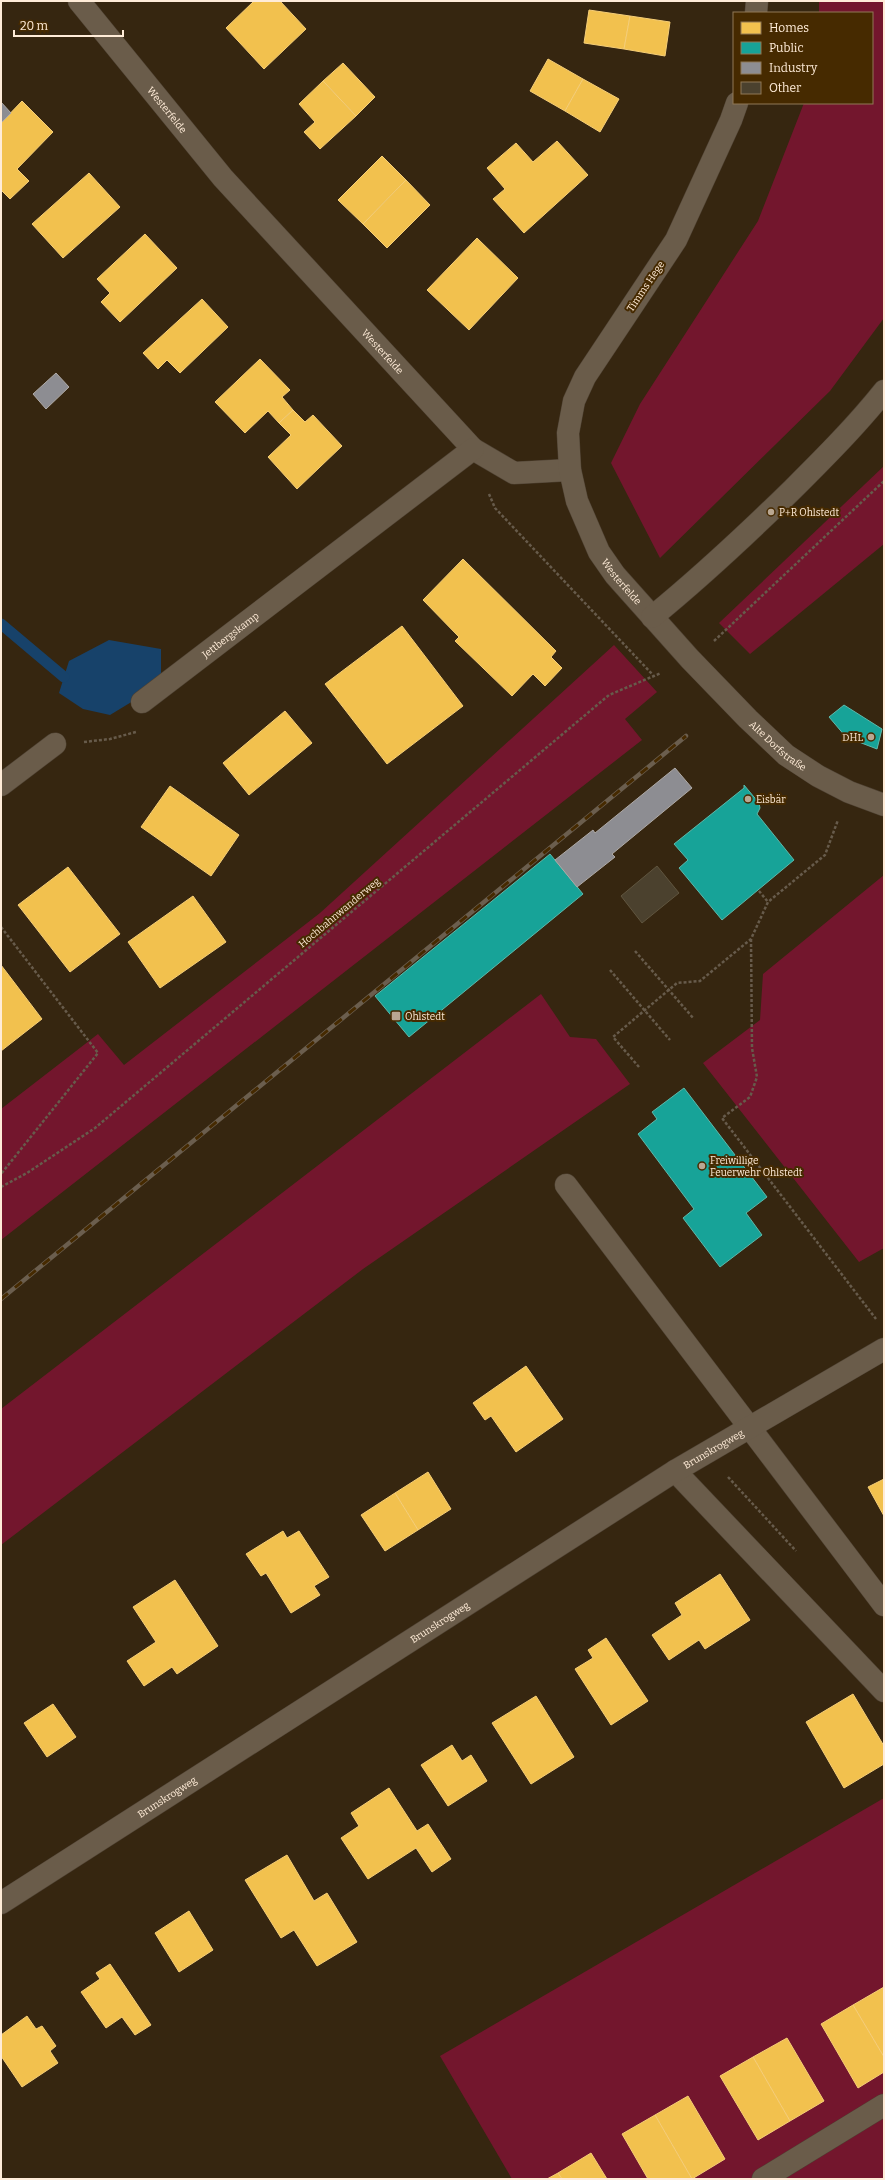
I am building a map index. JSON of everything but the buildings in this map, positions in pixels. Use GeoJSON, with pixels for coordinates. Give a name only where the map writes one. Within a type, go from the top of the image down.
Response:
{"type":"FeatureCollection","features":[{"type":"Feature","properties":{"kind":"street","name":"Westerfelde"},"geometry":{"type":"LineString","coordinates":[[79,1],[223,178],[477,452],[514,473],[570,470],[577,501],[599,552],[616,575],[690,659]]}},
{"type":"Feature","properties":{"kind":"street"},"geometry":{"type":"LineString","coordinates":[[756,12],[757,1]]}},
{"type":"Feature","properties":{"kind":"street","name":"Timms Hege"},"geometry":{"type":"LineString","coordinates":[[570,470],[569,427],[574,401],[585,377],[676,240],[731,120],[737,104]]}},
{"type":"Feature","properties":{"kind":"street"},"geometry":{"type":"LineString","coordinates":[[652,617],[682,592],[764,517],[855,428],[884,391]]}},
{"type":"Feature","properties":{"kind":"street","name":"Jettbergskamp"},"geometry":{"type":"LineString","coordinates":[[142,702],[477,452]]}},
{"type":"Feature","properties":{"kind":"street","name":"Alte Dorfstraße"},"geometry":{"type":"LineString","coordinates":[[690,659],[748,719],[786,755],[818,776],[849,792],[884,805]]}},
{"type":"Feature","properties":{"kind":"street"},"geometry":{"type":"LineString","coordinates":[[1,785],[55,744]]}},
{"type":"Feature","properties":{"kind":"street"},"geometry":{"type":"LineString","coordinates":[[566,1184],[884,1605]]}},
{"type":"Feature","properties":{"kind":"street","name":"Brunskrogweg"},"geometry":{"type":"LineString","coordinates":[[1,1903],[675,1471],[884,1349]]}},
{"type":"Feature","properties":{"kind":"street"},"geometry":{"type":"LineString","coordinates":[[675,1471],[884,1691]]}},
{"type":"Feature","properties":{"kind":"street"},"geometry":{"type":"LineString","coordinates":[[763,2179],[884,2105]]}},
{"type":"Feature","properties":{"kind":"path"},"geometry":{"type":"LineString","coordinates":[[477,452],[486,488],[495,508],[653,675]]}},
{"type":"Feature","properties":{"kind":"path","name":"Hochbahnwanderweg"},"geometry":{"type":"LineString","coordinates":[[1,1187],[27,1173],[95,1128],[609,695],[653,675],[667,672],[690,659],[722,635],[884,481]]}},
{"type":"Feature","properties":{"kind":"path"},"geometry":{"type":"LineString","coordinates":[[55,744],[110,740],[153,728],[142,702]]}},
{"type":"Feature","properties":{"kind":"path"},"geometry":{"type":"LineString","coordinates":[[639,1067],[613,1037],[668,989],[677,983],[700,981],[750,939],[768,902],[825,855],[849,792]]}},
{"type":"Feature","properties":{"kind":"path"},"geometry":{"type":"LineString","coordinates":[[759,891],[768,902]]}},
{"type":"Feature","properties":{"kind":"path"},"geometry":{"type":"LineString","coordinates":[[1,927],[98,1053],[1,1174]]}},
{"type":"Feature","properties":{"kind":"path"},"geometry":{"type":"LineString","coordinates":[[750,939],[752,1048],[757,1077],[750,1097],[722,1118],[879,1323]]}},
{"type":"Feature","properties":{"kind":"path"},"geometry":{"type":"LineString","coordinates":[[635,951],[694,1019]]}},
{"type":"Feature","properties":{"kind":"path"},"geometry":{"type":"LineString","coordinates":[[610,970],[670,1040]]}},
{"type":"Feature","properties":{"kind":"path"},"geometry":{"type":"LineString","coordinates":[[708,1451],[729,1478],[798,1553]]}},
{"type":"Feature","properties":{"kind":"shaded area"},"geometry":{"type":"Polygon","coordinates":[[[819,1],[884,1],[884,318],[830,391],[660,558],[611,463],[640,404],[758,221],[804,104],[873,104],[873,12],[819,12],[819,1]]]}},
{"type":"Feature","properties":{"kind":"shaded area"},"geometry":{"type":"Polygon","coordinates":[[[884,466],[884,544],[750,654],[719,623],[884,466]]]}},
{"type":"Feature","properties":{"kind":"shaded area"},"geometry":{"type":"Polygon","coordinates":[[[614,645],[657,692],[625,719],[642,740],[1,1240],[1,1109],[98,1034],[124,1065],[320,913],[614,645]]]}},
{"type":"Feature","properties":{"kind":"shaded area"},"geometry":{"type":"Polygon","coordinates":[[[884,875],[884,1248],[859,1262],[703,1063],[760,1020],[763,974],[884,875]]]}},
{"type":"Feature","properties":{"kind":"shaded area"},"geometry":{"type":"Polygon","coordinates":[[[541,994],[570,1037],[596,1039],[630,1084],[363,1269],[1,1545],[1,1409],[541,994]]]}},
{"type":"Feature","properties":{"kind":"shaded area"},"geometry":{"type":"Polygon","coordinates":[[[884,1798],[884,2179],[512,2179],[440,2056],[884,1798]]]}},
{"type":"Feature","properties":{"kind":"water"},"geometry":{"type":"Polygon","coordinates":[[[109,640],[161,649],[161,684],[110,715],[83,709],[59,693],[69,661],[109,640]]]}},
{"type":"Feature","properties":{"kind":"waterway"},"geometry":{"type":"LineString","coordinates":[[1,624],[64,677]]}},
{"type":"Feature","properties":{"kind":"railway"},"geometry":{"type":"LineString","coordinates":[[1,1299],[686,736]]}},
{"type":"Feature","properties":{"kind":"place","name":"P+R Ohlstedt"},"geometry":{"type":"Point","coordinates":[771,512]}},
{"type":"Feature","properties":{"kind":"place","name":"DHL"},"geometry":{"type":"Point","coordinates":[871,737]}},
{"type":"Feature","properties":{"kind":"place","name":"Eisbär"},"geometry":{"type":"Point","coordinates":[748,799]}},
{"type":"Feature","properties":{"kind":"place","name":"Ohlstedt"},"geometry":{"type":"Point","coordinates":[396,1016]}},
{"type":"Feature","properties":{"kind":"place","name":"Freiwillige Feuerwehr Ohlstedt"},"geometry":{"type":"Point","coordinates":[702,1166]}}]}
